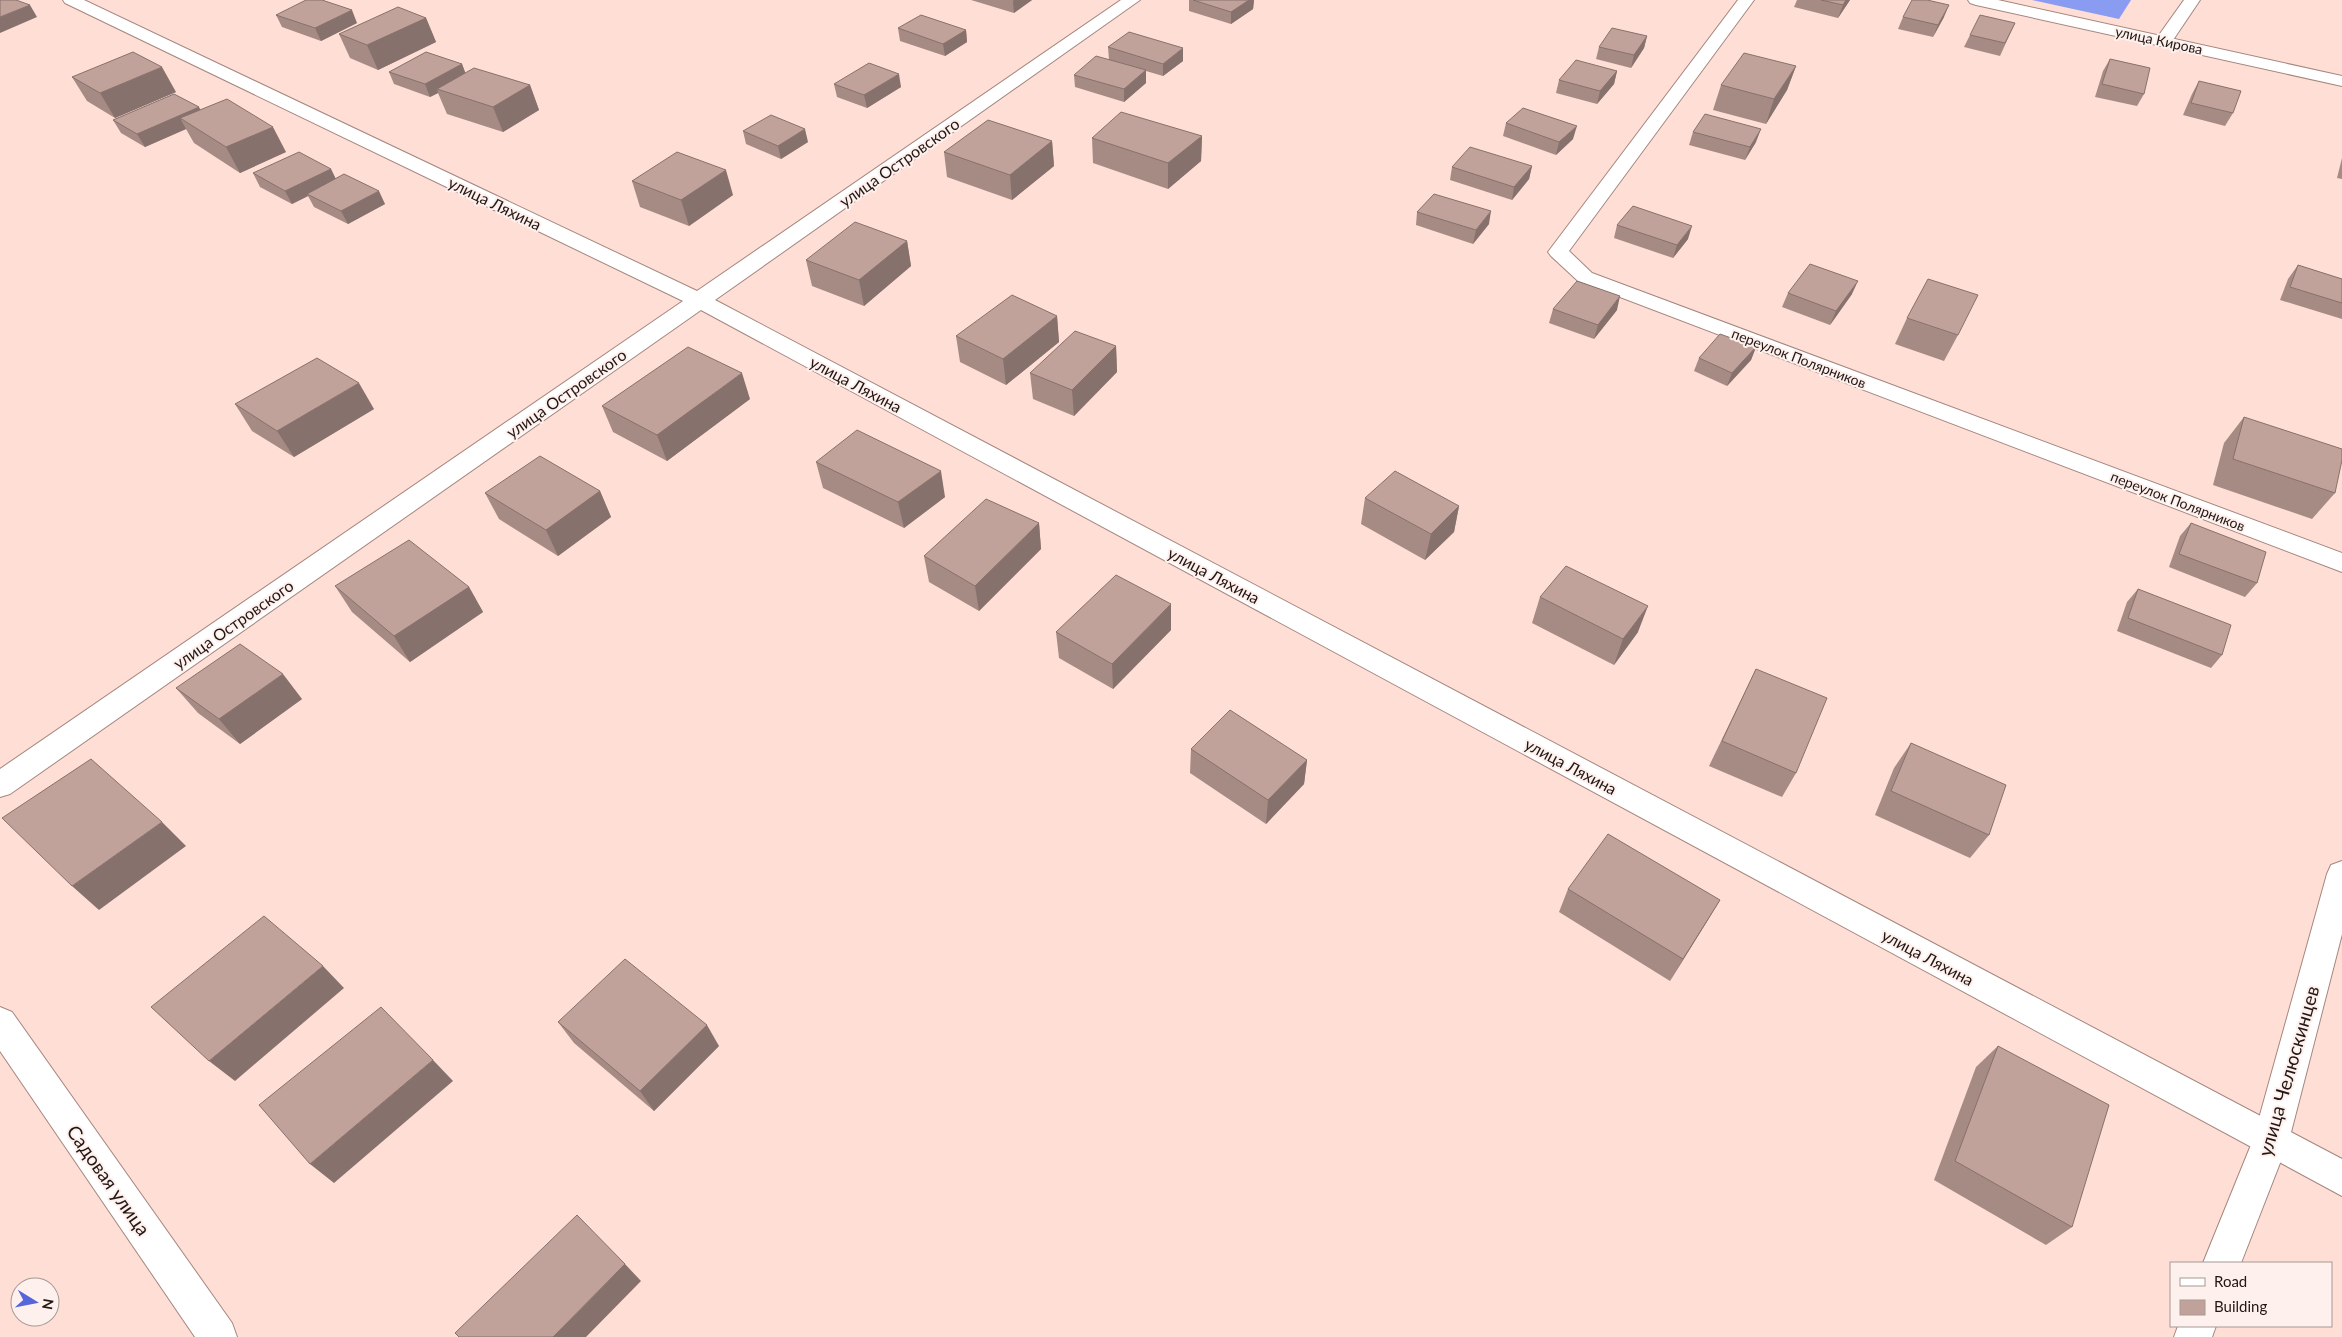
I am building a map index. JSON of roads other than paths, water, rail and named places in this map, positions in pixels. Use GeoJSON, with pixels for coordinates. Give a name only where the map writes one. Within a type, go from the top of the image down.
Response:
{"type":"FeatureCollection","features":[{"type":"Feature","properties":{"kind":"street","name":"улица Ляхина"},"geometry":{"type":"LineString","coordinates":[[71,0],[699,300],[2342,1178]]}},
{"type":"Feature","properties":{"kind":"street","name":"улица Островского"},"geometry":{"type":"LineString","coordinates":[[0,786],[1132,0]]}},
{"type":"Feature","properties":{"kind":"street","name":"переулок Полярников"},"geometry":{"type":"LineString","coordinates":[[1746,0],[1558,252],[1585,277],[2342,563]]}},
{"type":"Feature","properties":{"kind":"street","name":"улица Кирова"},"geometry":{"type":"LineString","coordinates":[[1976,0],[2163,42],[2300,70],[2342,81]]}},
{"type":"Feature","properties":{"kind":"street"},"geometry":{"type":"LineString","coordinates":[[2163,42],[2192,0]]}},
{"type":"Feature","properties":{"kind":"street","name":"улица Челюскинцев"},"geometry":{"type":"LineString","coordinates":[[2222,1262],[2270,1140],[2342,874]]}},
{"type":"Feature","properties":{"kind":"street","name":"Садовая улица"},"geometry":{"type":"LineString","coordinates":[[0,1023],[218,1337]]}}]}
